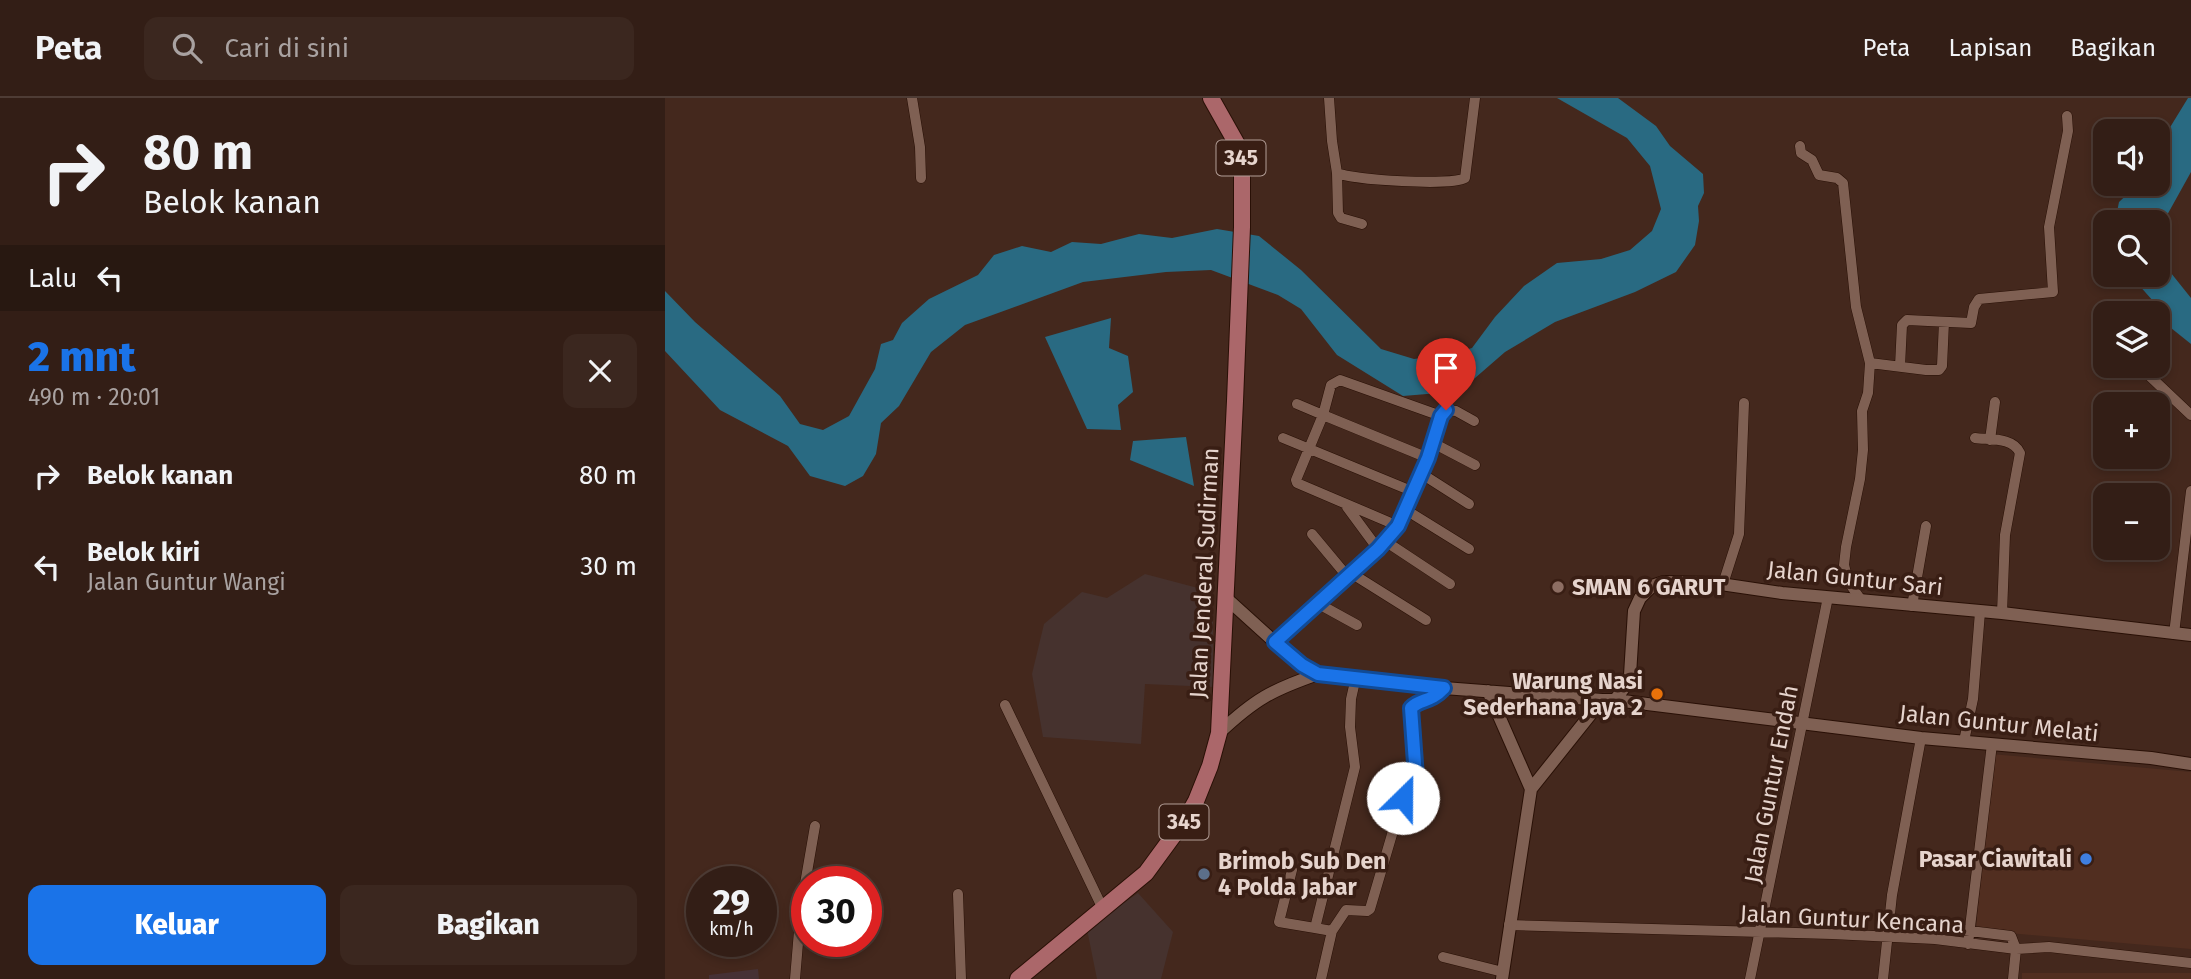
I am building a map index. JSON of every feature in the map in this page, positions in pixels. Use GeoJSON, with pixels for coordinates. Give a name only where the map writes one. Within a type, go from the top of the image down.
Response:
{"type":"FeatureCollection","features":[{"type":"Feature","properties":{"kind":"main road","name":"Jalan Jenderal Sudirman"},"geometry":{"type":"LineString","coordinates":[[1018,979],[1146,873],[1187,817],[1210,766],[1219,733],[1242,227],[1241,159],[1233,134],[1211,98]]}},
{"type":"Feature","properties":{"kind":"street"},"geometry":{"type":"LineString","coordinates":[[912,98],[920,147],[921,178]]}},
{"type":"Feature","properties":{"kind":"street"},"geometry":{"type":"LineString","coordinates":[[1329,98],[1337,173],[1338,213],[1341,218],[1362,224]]}},
{"type":"Feature","properties":{"kind":"street"},"geometry":{"type":"LineString","coordinates":[[1337,173],[1344,176],[1405,181],[1463,180],[1475,98]]}},
{"type":"Feature","properties":{"kind":"street"},"geometry":{"type":"LineString","coordinates":[[1900,366],[1900,341],[1905,322],[1971,323],[1974,307],[1979,299],[2053,292],[2049,227],[2068,131],[2067,116]]}},
{"type":"Feature","properties":{"kind":"street"},"geometry":{"type":"LineString","coordinates":[[1800,146],[1801,153],[1812,160],[1819,175],[1837,178],[1843,183],[1856,307],[1870,363],[1869,386],[1862,411],[1863,450],[1860,479],[1844,565],[1848,581],[1861,600]]}},
{"type":"Feature","properties":{"kind":"street"},"geometry":{"type":"LineString","coordinates":[[1870,363],[1935,371],[1940,369],[1944,322]]}},
{"type":"Feature","properties":{"kind":"street"},"geometry":{"type":"LineString","coordinates":[[2152,378],[2191,415]]}},
{"type":"Feature","properties":{"kind":"street"},"geometry":{"type":"LineString","coordinates":[[1398,526],[1297,483],[1308,447],[1323,415],[1331,385],[1340,380],[1441,416]]}},
{"type":"Feature","properties":{"kind":"street"},"geometry":{"type":"LineString","coordinates":[[1990,440],[1994,402]]}},
{"type":"Feature","properties":{"kind":"street"},"geometry":{"type":"LineString","coordinates":[[1723,584],[1739,534],[1744,403]]}},
{"type":"Feature","properties":{"kind":"street"},"geometry":{"type":"LineString","coordinates":[[1297,404],[1428,458]]}},
{"type":"Feature","properties":{"kind":"street"},"geometry":{"type":"LineString","coordinates":[[1275,642],[1381,545],[1398,526],[1422,474],[1441,416],[1446,410],[1453,410],[1474,421]]}},
{"type":"Feature","properties":{"kind":"street"},"geometry":{"type":"LineString","coordinates":[[1283,438],[1414,492]]}},
{"type":"Feature","properties":{"kind":"street"},"geometry":{"type":"LineString","coordinates":[[1975,438],[2011,443],[2020,453],[2005,535],[2002,613]]}},
{"type":"Feature","properties":{"kind":"street"},"geometry":{"type":"LineString","coordinates":[[1433,443],[1475,465]]}},
{"type":"Feature","properties":{"kind":"street"},"geometry":{"type":"LineString","coordinates":[[1422,474],[1469,504]]}},
{"type":"Feature","properties":{"kind":"street"},"geometry":{"type":"LineString","coordinates":[[2174,634],[2186,574],[2191,491]]}},
{"type":"Feature","properties":{"kind":"street"},"geometry":{"type":"LineString","coordinates":[[1346,506],[1381,545],[1450,584]]}},
{"type":"Feature","properties":{"kind":"street"},"geometry":{"type":"LineString","coordinates":[[1406,510],[1469,549]]}},
{"type":"Feature","properties":{"kind":"street"},"geometry":{"type":"LineString","coordinates":[[1912,606],[1926,526]]}},
{"type":"Feature","properties":{"kind":"street"},"geometry":{"type":"LineString","coordinates":[[1313,534],[1349,574],[1426,620]]}},
{"type":"Feature","properties":{"kind":"street","name":"Jalan Guntur Sari"},"geometry":{"type":"LineString","coordinates":[[1531,789],[1609,700],[1624,688],[1630,675],[1634,611],[1640,598],[1652,586],[1664,582],[1723,584],[2191,635]]}},
{"type":"Feature","properties":{"kind":"street","name":"Jalan Guntur Endah"},"geometry":{"type":"LineString","coordinates":[[1750,979],[1828,597]]}},
{"type":"Feature","properties":{"kind":"street"},"geometry":{"type":"LineString","coordinates":[[1226,598],[1302,665],[1318,674]]}},
{"type":"Feature","properties":{"kind":"street"},"geometry":{"type":"LineString","coordinates":[[1317,603],[1357,625]]}},
{"type":"Feature","properties":{"kind":"street"},"geometry":{"type":"LineString","coordinates":[[1964,741],[1973,699],[1980,612]]}},
{"type":"Feature","properties":{"kind":"street"},"geometry":{"type":"LineString","coordinates":[[1219,733],[1246,707],[1278,688],[1318,674]]}},
{"type":"Feature","properties":{"kind":"street","name":"Jalan Guntur Melati"},"geometry":{"type":"LineString","coordinates":[[1318,674],[1444,688],[1609,700],[1921,737],[2191,764]]}},
{"type":"Feature","properties":{"kind":"street"},"geometry":{"type":"LineString","coordinates":[[1315,928],[1355,766],[1350,719],[1356,677]]}},
{"type":"Feature","properties":{"kind":"street"},"geometry":{"type":"LineString","coordinates":[[1321,979],[1332,931],[1347,910],[1370,909],[1406,786],[1416,777],[1411,708],[1434,698],[1444,688]]}},
{"type":"Feature","properties":{"kind":"street"},"geometry":{"type":"LineString","coordinates":[[1443,957],[1503,976],[1531,789],[1488,691]]}},
{"type":"Feature","properties":{"kind":"street"},"geometry":{"type":"LineString","coordinates":[[1005,705],[1103,909]]}},
{"type":"Feature","properties":{"kind":"street"},"geometry":{"type":"LineString","coordinates":[[1882,979],[1888,921],[1921,737]]}},
{"type":"Feature","properties":{"kind":"street"},"geometry":{"type":"LineString","coordinates":[[1968,944],[1992,744]]}},
{"type":"Feature","properties":{"kind":"street"},"geometry":{"type":"LineString","coordinates":[[795,979],[800,917],[815,827]]}},
{"type":"Feature","properties":{"kind":"street"},"geometry":{"type":"LineString","coordinates":[[1292,870],[1279,922],[1332,931]]}},
{"type":"Feature","properties":{"kind":"street"},"geometry":{"type":"LineString","coordinates":[[958,894],[961,979]]}},
{"type":"Feature","properties":{"kind":"street"},"geometry":{"type":"LineString","coordinates":[[1888,921],[2011,936],[2016,949],[2013,979]]}},
{"type":"Feature","properties":{"kind":"street","name":"Jalan Guntur Kencana"},"geometry":{"type":"LineString","coordinates":[[1509,925],[1935,939],[2016,949],[2049,947],[2191,963]]}},
{"type":"Feature","properties":{"kind":"shaded area"},"geometry":{"type":"Polygon","coordinates":[[[1145,574],[1213,592],[1213,687],[1145,684],[1141,744],[1043,737],[1032,674],[1044,624],[1082,592],[1107,598],[1145,574]]]}},
{"type":"Feature","properties":{"kind":"shaded area","name":"Pasar Ciawitali"},"geometry":{"type":"Polygon","coordinates":[[[1991,754],[2191,772],[2191,949],[1976,930],[1991,754]]]}},
{"type":"Feature","properties":{"kind":"shaded area"},"geometry":{"type":"Polygon","coordinates":[[[1138,893],[1173,932],[1161,979],[1097,979],[1087,929],[1138,893]]]}},
{"type":"Feature","properties":{"kind":"shaded area"},"geometry":{"type":"Polygon","coordinates":[[[758,969],[759,979],[709,979],[709,975],[758,969]]]}},
{"type":"Feature","properties":{"kind":"shaded area"},"geometry":{"type":"Polygon","coordinates":[[[2022,973],[2191,973],[2191,979],[2022,979],[2022,973]]]}},
{"type":"Feature","properties":{"kind":"water"},"geometry":{"type":"Polygon","coordinates":[[[1557,98],[1618,98],[1656,126],[1670,146],[1703,174],[1704,193],[1698,206],[1699,221],[1695,245],[1676,272],[1635,292],[1555,322],[1505,352],[1467,385],[1439,393],[1403,396],[1337,355],[1301,309],[1278,295],[1211,270],[1166,272],[1083,282],[965,325],[931,352],[899,406],[881,423],[876,454],[863,476],[845,486],[810,476],[788,446],[720,410],[665,351],[665,291],[695,322],[780,396],[800,424],[823,430],[849,416],[875,369],[881,344],[893,340],[902,323],[929,299],[978,275],[994,255],[1022,246],[1051,252],[1072,242],[1101,244],[1139,234],[1172,238],[1217,229],[1259,236],[1301,270],[1381,349],[1414,359],[1451,354],[1472,348],[1495,317],[1524,286],[1557,263],[1601,259],[1630,250],[1652,231],[1661,209],[1650,166],[1627,138],[1557,98]]]}},
{"type":"Feature","properties":{"kind":"water"},"geometry":{"type":"Polygon","coordinates":[[[2188,98],[2191,98],[2191,172],[2170,210],[2117,210],[2119,202],[2125,196],[2170,196],[2170,127],[2188,98]]]}},
{"type":"Feature","properties":{"kind":"water"},"geometry":{"type":"Polygon","coordinates":[[[2170,272],[2191,298],[2191,344],[2170,326],[2170,301],[2153,301],[2141,287],[2170,287],[2170,272]]]}},
{"type":"Feature","properties":{"kind":"water"},"geometry":{"type":"Polygon","coordinates":[[[1111,318],[1109,348],[1128,356],[1133,392],[1118,405],[1121,430],[1087,429],[1045,337],[1111,318]]]}},
{"type":"Feature","properties":{"kind":"water"},"geometry":{"type":"Polygon","coordinates":[[[1186,437],[1194,486],[1130,460],[1133,441],[1186,437]]]}},
{"type":"Feature","properties":{"kind":"place","name":"SMAN 6 GARUT"},"geometry":{"type":"Point","coordinates":[1558,587]}},
{"type":"Feature","properties":{"kind":"place","name":"Warung Nasi Sederhana Jaya 2"},"geometry":{"type":"Point","coordinates":[1657,694]}},
{"type":"Feature","properties":{"kind":"place","name":"Pasar Ciawitali"},"geometry":{"type":"Point","coordinates":[2086,859]}},
{"type":"Feature","properties":{"kind":"place","name":"Brimob Sub Den 4 Polda Jabar"},"geometry":{"type":"Point","coordinates":[1204,874]}},
{"type":"Feature","properties":{"kind":"route"},"geometry":{"type":"LineString","coordinates":[[1403,798],[1406,786],[1416,777],[1411,708],[1434,698],[1444,688],[1318,674],[1302,665],[1275,642],[1378,549],[1398,526],[1428,458],[1441,416],[1446,410]]}}]}
